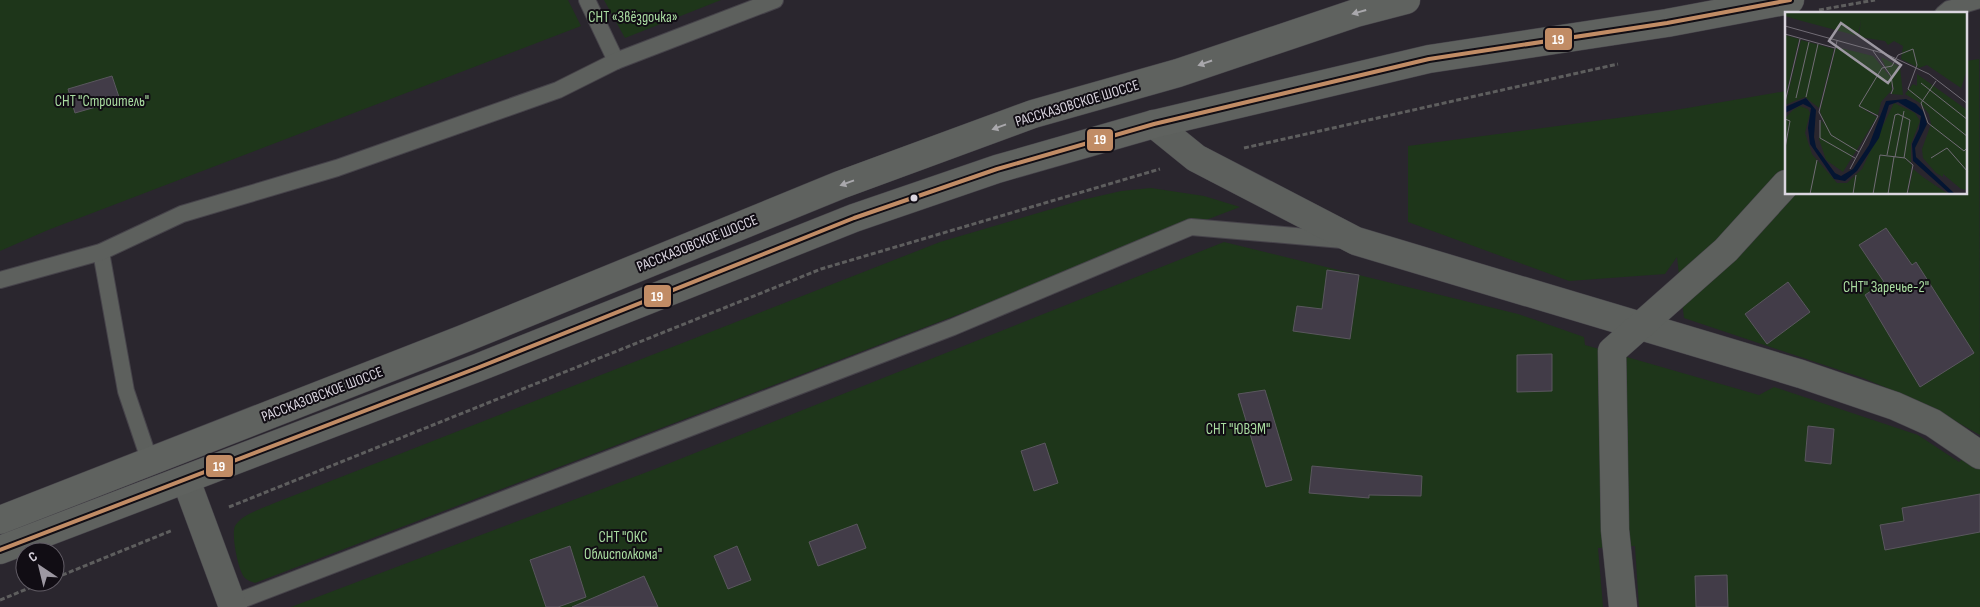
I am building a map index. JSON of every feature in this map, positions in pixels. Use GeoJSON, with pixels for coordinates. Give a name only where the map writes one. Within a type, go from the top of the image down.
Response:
{"type":"FeatureCollection","features":[{"type":"Feature","properties":{"kind":"main road","name":"РАССКАЗОВСКОЕ ШОССЕ"},"geometry":{"type":"LineString","coordinates":[[0,520],[463,339],[840,186],[1015,121],[1178,73],[1356,13],[1406,0]]}},
{"type":"Feature","properties":{"kind":"main road","name":"РАССКАЗОВСКОЕ ШОССЕ"},"geometry":{"type":"LineString","coordinates":[[0,550],[477,368],[854,218],[997,169],[1154,124],[1429,59],[1667,23],[1799,6]]}},
{"type":"Feature","properties":{"kind":"street"},"geometry":{"type":"LineString","coordinates":[[1154,124],[1196,158],[1356,241],[1801,374],[1896,406],[1933,423],[1980,455]]}},
{"type":"Feature","properties":{"kind":"street"},"geometry":{"type":"LineString","coordinates":[[1617,606],[1612,351],[1726,250],[1785,185]]}},
{"type":"Feature","properties":{"kind":"street"},"geometry":{"type":"LineString","coordinates":[[186,480],[232,605]]}},
{"type":"Feature","properties":{"kind":"lane"},"geometry":{"type":"LineString","coordinates":[[587,0],[616,60]]}},
{"type":"Feature","properties":{"kind":"lane"},"geometry":{"type":"LineString","coordinates":[[0,280],[101,252],[182,214],[337,168],[558,90],[616,60],[775,0]]}},
{"type":"Feature","properties":{"kind":"lane"},"geometry":{"type":"LineString","coordinates":[[1945,12],[1949,9],[1980,0]]}},
{"type":"Feature","properties":{"kind":"lane"},"geometry":{"type":"LineString","coordinates":[[232,605],[953,327],[1191,227],[1356,241]]}},
{"type":"Feature","properties":{"kind":"lane"},"geometry":{"type":"LineString","coordinates":[[101,252],[126,391],[150,462]]}},
{"type":"Feature","properties":{"kind":"path"},"geometry":{"type":"LineString","coordinates":[[1799,6],[1875,0]]}},
{"type":"Feature","properties":{"kind":"path"},"geometry":{"type":"LineString","coordinates":[[65,574],[821,269],[1196,158],[1622,63]]}},
{"type":"Feature","properties":{"kind":"path"},"geometry":{"type":"LineString","coordinates":[[0,600],[20,592]]}},
{"type":"Feature","properties":{"kind":"green space","name":"СНТ \"Строитель\""},"geometry":{"type":"Polygon","coordinates":[[[0,0],[568,0],[581,26],[48,230],[0,251],[0,0]]]}},
{"type":"Feature","properties":{"kind":"green space","name":"СНТ «Звёздочка»"},"geometry":{"type":"Polygon","coordinates":[[[604,0],[721,0],[625,38],[604,0]]]}},
{"type":"Feature","properties":{"kind":"green space","name":"СНТ\" Заречье-2\""},"geometry":{"type":"Polygon","coordinates":[[[1979,59],[1980,435],[1925,404],[1863,378],[1684,318],[1677,257],[1665,274],[1569,281],[1408,222],[1408,146],[1670,111],[1785,91],[1785,195],[1968,195],[1968,61],[1979,59]]]}},
{"type":"Feature","properties":{"kind":"green space"},"geometry":{"type":"Polygon","coordinates":[[[1151,188],[1204,196],[1240,207],[255,583],[246,579],[242,574],[236,552],[234,530],[238,522],[257,510],[940,242],[1082,200],[1121,191],[1151,188]]]}},
{"type":"Feature","properties":{"kind":"green space","name":"СНТ \"ЮВЭМ\""},"geometry":{"type":"Polygon","coordinates":[[[1224,242],[1518,314],[1584,337],[1585,345],[1759,395],[1774,387],[1918,435],[1959,462],[1980,443],[1980,607],[1639,607],[1635,546],[1598,548],[1603,607],[291,607],[655,469],[1224,242]]]}},
{"type":"Feature","properties":{"kind":"building"},"geometry":{"type":"Polygon","coordinates":[[[112,76],[120,100],[75,113],[68,89],[112,76]]]}},
{"type":"Feature","properties":{"kind":"building"},"geometry":{"type":"Polygon","coordinates":[[[1886,228],[1912,265],[1916,262],[1974,353],[1920,387],[1865,295],[1884,282],[1859,245],[1886,228]]]}},
{"type":"Feature","properties":{"kind":"building"},"geometry":{"type":"Polygon","coordinates":[[[1327,270],[1359,275],[1350,339],[1293,331],[1297,306],[1322,309],[1327,270]]]}},
{"type":"Feature","properties":{"kind":"building"},"geometry":{"type":"Polygon","coordinates":[[[1788,282],[1810,312],[1767,344],[1745,314],[1788,282]]]}},
{"type":"Feature","properties":{"kind":"building"},"geometry":{"type":"Polygon","coordinates":[[[1552,354],[1552,391],[1517,392],[1517,355],[1552,354]]]}},
{"type":"Feature","properties":{"kind":"building"},"geometry":{"type":"Polygon","coordinates":[[[1265,390],[1292,480],[1266,487],[1238,394],[1265,390]]]}},
{"type":"Feature","properties":{"kind":"building"},"geometry":{"type":"Polygon","coordinates":[[[1808,426],[1834,429],[1831,464],[1805,461],[1808,426]]]}},
{"type":"Feature","properties":{"kind":"building"},"geometry":{"type":"Polygon","coordinates":[[[1045,443],[1058,483],[1034,491],[1021,451],[1045,443]]]}},
{"type":"Feature","properties":{"kind":"building"},"geometry":{"type":"Polygon","coordinates":[[[1312,466],[1422,476],[1421,496],[1369,495],[1369,498],[1309,493],[1312,466]]]}},
{"type":"Feature","properties":{"kind":"building"},"geometry":{"type":"Polygon","coordinates":[[[1980,494],[1980,532],[1885,550],[1880,525],[1904,521],[1902,508],[1980,494]]]}},
{"type":"Feature","properties":{"kind":"building"},"geometry":{"type":"Polygon","coordinates":[[[857,524],[866,548],[818,566],[809,542],[857,524]]]}},
{"type":"Feature","properties":{"kind":"building"},"geometry":{"type":"Polygon","coordinates":[[[570,546],[586,597],[558,607],[546,607],[530,560],[570,546]]]}},
{"type":"Feature","properties":{"kind":"building"},"geometry":{"type":"Polygon","coordinates":[[[737,546],[751,580],[728,589],[714,556],[737,546]]]}},
{"type":"Feature","properties":{"kind":"building"},"geometry":{"type":"Polygon","coordinates":[[[1727,575],[1728,607],[1696,607],[1695,576],[1727,575]]]}},
{"type":"Feature","properties":{"kind":"building"},"geometry":{"type":"Polygon","coordinates":[[[644,576],[658,607],[572,607],[644,576]]]}},
{"type":"Feature","properties":{"kind":"transit line","name":"19"},"geometry":{"type":"LineString","coordinates":[[0,550],[477,368],[854,218],[997,169],[1154,124],[1429,59],[1667,23],[1790,0]]}},
{"type":"Feature","properties":{"kind":"park label","name":"СНТ \"ОКС Облисполкома\""},"geometry":{"type":"Point","coordinates":[623,546]}}]}
